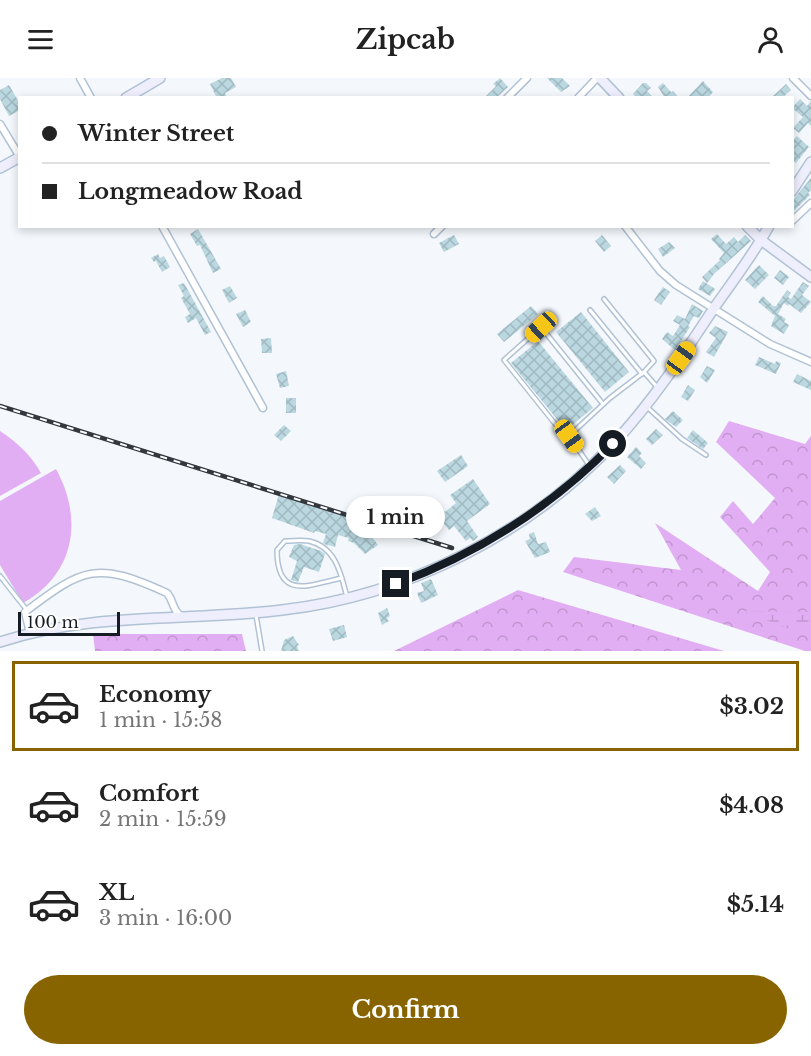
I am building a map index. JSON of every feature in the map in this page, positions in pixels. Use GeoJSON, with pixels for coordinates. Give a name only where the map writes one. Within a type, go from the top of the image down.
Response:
{"type":"FeatureCollection","features":[{"type":"Feature","properties":{"kind":"street"},"geometry":{"type":"LineString","coordinates":[[80,78],[90,96]]}},
{"type":"Feature","properties":{"kind":"street"},"geometry":{"type":"LineString","coordinates":[[129,96],[160,78]]}},
{"type":"Feature","properties":{"kind":"street"},"geometry":{"type":"LineString","coordinates":[[509,96],[527,78]]}},
{"type":"Feature","properties":{"kind":"street"},"geometry":{"type":"LineString","coordinates":[[580,96],[599,78],[617,96]]}},
{"type":"Feature","properties":{"kind":"street"},"geometry":{"type":"LineString","coordinates":[[793,78],[811,96]]}},
{"type":"Feature","properties":{"kind":"street"},"geometry":{"type":"LineString","coordinates":[[0,124],[18,154]]}},
{"type":"Feature","properties":{"kind":"street"},"geometry":{"type":"LineString","coordinates":[[0,168],[18,158]]}},
{"type":"Feature","properties":{"kind":"street"},"geometry":{"type":"LineString","coordinates":[[794,188],[811,162]]}},
{"type":"Feature","properties":{"kind":"street"},"geometry":{"type":"LineString","coordinates":[[794,219],[811,203]]}},
{"type":"Feature","properties":{"kind":"street"},"geometry":{"type":"LineString","coordinates":[[163,228],[262,408]]}},
{"type":"Feature","properties":{"kind":"street"},"geometry":{"type":"LineString","coordinates":[[434,234],[440,228]]}},
{"type":"Feature","properties":{"kind":"street"},"geometry":{"type":"LineString","coordinates":[[628,228],[668,279],[770,344],[811,362]]}},
{"type":"Feature","properties":{"kind":"street"},"geometry":{"type":"LineString","coordinates":[[749,228],[761,240],[811,277]]}},
{"type":"Feature","properties":{"kind":"street"},"geometry":{"type":"LineString","coordinates":[[0,642],[30,633],[88,622],[295,609],[347,598],[396,584],[453,560],[514,525],[552,498],[590,467],[613,444],[646,406],[691,345],[768,228]]}},
{"type":"Feature","properties":{"kind":"street"},"geometry":{"type":"LineString","coordinates":[[30,633],[25,617],[27,610],[72,580],[88,573],[121,574],[167,593],[175,612],[181,616]]}},
{"type":"Feature","properties":{"kind":"lane"},"geometry":{"type":"LineString","coordinates":[[569,436],[654,361],[604,299]]}},
{"type":"Feature","properties":{"kind":"lane"},"geometry":{"type":"LineString","coordinates":[[590,310],[659,389]]}},
{"type":"Feature","properties":{"kind":"lane"},"geometry":{"type":"LineString","coordinates":[[590,467],[569,436],[564,435],[504,360],[541,327],[603,404]]}},
{"type":"Feature","properties":{"kind":"lane"},"geometry":{"type":"LineString","coordinates":[[646,406],[682,439],[706,456]]}},
{"type":"Feature","properties":{"kind":"lane"},"geometry":{"type":"LineString","coordinates":[[342,578],[297,587],[289,585],[277,566],[277,550],[285,540],[310,541],[330,551],[342,578],[347,598]]}},
{"type":"Feature","properties":{"kind":"lane"},"geometry":{"type":"LineString","coordinates":[[0,576],[27,610]]}},
{"type":"Feature","properties":{"kind":"lane"},"geometry":{"type":"LineString","coordinates":[[256,613],[262,651]]}},
{"type":"Feature","properties":{"kind":"green space"},"geometry":{"type":"Polygon","coordinates":[[[729,421],[805,444],[811,436],[811,651],[805,651],[563,572],[574,557],[681,570],[655,523],[758,591],[770,572],[720,517],[733,501],[753,524],[775,498],[716,442],[729,421]]]}},
{"type":"Feature","properties":{"kind":"green space"},"geometry":{"type":"Polygon","coordinates":[[[0,431],[23,449],[41,473],[0,496],[0,431]]]}},
{"type":"Feature","properties":{"kind":"green space"},"geometry":{"type":"Polygon","coordinates":[[[56,469],[70,506],[70,543],[64,560],[54,576],[41,591],[23,603],[0,565],[0,501],[56,469]]]}},
{"type":"Feature","properties":{"kind":"green space"},"geometry":{"type":"Polygon","coordinates":[[[518,590],[724,651],[394,651],[518,590]]]}},
{"type":"Feature","properties":{"kind":"green space"},"geometry":{"type":"Polygon","coordinates":[[[742,611],[811,612],[811,637],[742,611]]]}},
{"type":"Feature","properties":{"kind":"green space"},"geometry":{"type":"Polygon","coordinates":[[[93,634],[242,634],[246,651],[95,651],[93,634]]]}},
{"type":"Feature","properties":{"kind":"building"},"geometry":{"type":"Polygon","coordinates":[[[222,78],[231,78],[236,87],[225,93],[226,96],[216,96],[210,84],[222,78]]]}},
{"type":"Feature","properties":{"kind":"building"},"geometry":{"type":"Polygon","coordinates":[[[500,78],[508,87],[498,96],[486,96],[496,86],[493,84],[500,78]]]}},
{"type":"Feature","properties":{"kind":"building"},"geometry":{"type":"Polygon","coordinates":[[[547,78],[562,78],[570,86],[561,92],[547,78]]]}},
{"type":"Feature","properties":{"kind":"building"},"geometry":{"type":"Polygon","coordinates":[[[703,81],[713,92],[710,96],[689,96],[703,81]]]}},
{"type":"Feature","properties":{"kind":"building"},"geometry":{"type":"Polygon","coordinates":[[[643,83],[646,83],[651,88],[647,91],[652,96],[635,96],[633,94],[643,83]]]}},
{"type":"Feature","properties":{"kind":"building"},"geometry":{"type":"Polygon","coordinates":[[[663,83],[677,96],[664,96],[658,87],[663,83]]]}},
{"type":"Feature","properties":{"kind":"building"},"geometry":{"type":"Polygon","coordinates":[[[786,84],[791,90],[784,96],[773,96],[786,84]]]}},
{"type":"Feature","properties":{"kind":"building"},"geometry":{"type":"Polygon","coordinates":[[[9,85],[18,101],[18,111],[9,116],[0,99],[0,90],[9,85]]]}},
{"type":"Feature","properties":{"kind":"building"},"geometry":{"type":"Polygon","coordinates":[[[800,99],[807,106],[811,101],[811,126],[808,123],[799,133],[794,127],[803,117],[794,110],[794,106],[800,99]]]}},
{"type":"Feature","properties":{"kind":"building"},"geometry":{"type":"Polygon","coordinates":[[[797,136],[809,147],[796,163],[794,162],[794,139],[797,136]]]}},
{"type":"Feature","properties":{"kind":"building"},"geometry":{"type":"Polygon","coordinates":[[[811,178],[811,190],[808,193],[810,195],[794,211],[794,199],[811,178]]]}},
{"type":"Feature","properties":{"kind":"building"},"geometry":{"type":"Polygon","coordinates":[[[198,229],[221,269],[213,273],[200,245],[197,246],[190,234],[198,229]]]}},
{"type":"Feature","properties":{"kind":"building"},"geometry":{"type":"Polygon","coordinates":[[[717,234],[726,244],[734,237],[738,242],[745,235],[751,241],[707,283],[702,277],[724,253],[711,239],[717,234]]]}},
{"type":"Feature","properties":{"kind":"building"},"geometry":{"type":"Polygon","coordinates":[[[454,235],[459,244],[444,252],[439,243],[454,235]]]}},
{"type":"Feature","properties":{"kind":"building"},"geometry":{"type":"Polygon","coordinates":[[[602,235],[611,246],[604,252],[595,241],[602,235]]]}},
{"type":"Feature","properties":{"kind":"building"},"geometry":{"type":"Polygon","coordinates":[[[669,242],[675,248],[663,257],[658,249],[669,242]]]}},
{"type":"Feature","properties":{"kind":"building"},"geometry":{"type":"Polygon","coordinates":[[[158,254],[160,258],[164,256],[170,267],[162,272],[156,261],[154,262],[151,258],[158,254]]]}},
{"type":"Feature","properties":{"kind":"building"},"geometry":{"type":"Polygon","coordinates":[[[759,265],[769,275],[755,289],[745,280],[759,265]]]}},
{"type":"Feature","properties":{"kind":"building"},"geometry":{"type":"Polygon","coordinates":[[[780,270],[789,277],[783,285],[774,278],[780,270]]]}},
{"type":"Feature","properties":{"kind":"building"},"geometry":{"type":"Polygon","coordinates":[[[703,281],[715,289],[710,296],[698,289],[703,281]]]}},
{"type":"Feature","properties":{"kind":"building"},"geometry":{"type":"Polygon","coordinates":[[[803,282],[809,286],[802,295],[811,302],[801,313],[784,303],[778,314],[786,319],[784,322],[789,325],[784,334],[771,326],[775,316],[758,302],[763,296],[773,306],[776,306],[787,290],[791,293],[788,297],[791,299],[803,282]]]}},
{"type":"Feature","properties":{"kind":"building"},"geometry":{"type":"Polygon","coordinates":[[[184,283],[211,332],[205,335],[196,318],[188,323],[185,317],[190,314],[181,298],[184,296],[178,285],[184,283]]]}},
{"type":"Feature","properties":{"kind":"building"},"geometry":{"type":"Polygon","coordinates":[[[230,286],[237,298],[229,303],[222,290],[230,286]]]}},
{"type":"Feature","properties":{"kind":"building"},"geometry":{"type":"Polygon","coordinates":[[[663,287],[670,292],[661,305],[654,300],[663,287]]]}},
{"type":"Feature","properties":{"kind":"building"},"geometry":{"type":"Polygon","coordinates":[[[692,304],[703,311],[699,318],[694,316],[688,326],[690,327],[675,350],[662,339],[667,332],[673,336],[680,325],[673,321],[677,315],[685,319],[692,304]]]}},
{"type":"Feature","properties":{"kind":"building"},"geometry":{"type":"Polygon","coordinates":[[[531,306],[538,314],[504,342],[497,334],[531,306]]]}},
{"type":"Feature","properties":{"kind":"building"},"geometry":{"type":"Polygon","coordinates":[[[245,310],[251,322],[243,327],[236,314],[245,310]]]}},
{"type":"Feature","properties":{"kind":"building"},"geometry":{"type":"Polygon","coordinates":[[[581,312],[629,372],[605,392],[556,332],[581,312]]]}},
{"type":"Feature","properties":{"kind":"building"},"geometry":{"type":"Polygon","coordinates":[[[715,326],[728,332],[714,357],[706,352],[716,338],[709,333],[715,326]]]}},
{"type":"Feature","properties":{"kind":"building"},"geometry":{"type":"Polygon","coordinates":[[[271,338],[272,353],[262,353],[261,339],[271,338]]]}},
{"type":"Feature","properties":{"kind":"building"},"geometry":{"type":"Polygon","coordinates":[[[538,341],[593,408],[566,430],[511,363],[538,341]]]}},
{"type":"Feature","properties":{"kind":"building"},"geometry":{"type":"Polygon","coordinates":[[[759,357],[775,364],[776,361],[781,363],[776,374],[755,365],[759,357]]]}},
{"type":"Feature","properties":{"kind":"building"},"geometry":{"type":"Polygon","coordinates":[[[707,366],[715,370],[707,383],[700,377],[707,366]]]}},
{"type":"Feature","properties":{"kind":"building"},"geometry":{"type":"Polygon","coordinates":[[[286,371],[289,386],[280,388],[276,374],[286,371]]]}},
{"type":"Feature","properties":{"kind":"building"},"geometry":{"type":"Polygon","coordinates":[[[797,374],[811,381],[811,390],[793,382],[797,374]]]}},
{"type":"Feature","properties":{"kind":"building"},"geometry":{"type":"Polygon","coordinates":[[[688,385],[695,390],[688,401],[681,397],[688,385]]]}},
{"type":"Feature","properties":{"kind":"building"},"geometry":{"type":"Polygon","coordinates":[[[286,398],[296,398],[296,413],[286,413],[286,398]]]}},
{"type":"Feature","properties":{"kind":"building"},"geometry":{"type":"Polygon","coordinates":[[[673,411],[683,420],[676,427],[665,419],[673,411]]]}},
{"type":"Feature","properties":{"kind":"building"},"geometry":{"type":"Polygon","coordinates":[[[284,425],[291,431],[281,441],[274,435],[284,425]]]}},
{"type":"Feature","properties":{"kind":"building"},"geometry":{"type":"Polygon","coordinates":[[[656,429],[663,435],[652,445],[646,439],[656,429]]]}},
{"type":"Feature","properties":{"kind":"building"},"geometry":{"type":"Polygon","coordinates":[[[693,430],[708,443],[703,449],[687,438],[693,430]]]}},
{"type":"Feature","properties":{"kind":"building"},"geometry":{"type":"Polygon","coordinates":[[[636,447],[642,453],[639,456],[646,463],[641,469],[627,457],[636,447]]]}},
{"type":"Feature","properties":{"kind":"building"},"geometry":{"type":"Polygon","coordinates":[[[461,455],[468,466],[445,482],[437,471],[461,455]]]}},
{"type":"Feature","properties":{"kind":"building"},"geometry":{"type":"Polygon","coordinates":[[[620,465],[626,471],[614,484],[607,477],[620,465]]]}},
{"type":"Feature","properties":{"kind":"building"},"geometry":{"type":"Polygon","coordinates":[[[473,479],[490,504],[467,521],[478,537],[473,541],[470,538],[466,541],[454,526],[449,530],[435,513],[442,508],[445,512],[456,503],[450,495],[473,479]]]}},
{"type":"Feature","properties":{"kind":"building"},"geometry":{"type":"Polygon","coordinates":[[[279,494],[366,521],[372,525],[369,533],[378,545],[365,554],[354,543],[348,541],[349,538],[338,535],[335,547],[328,546],[323,543],[326,534],[315,531],[314,533],[272,518],[279,494]]]}},
{"type":"Feature","properties":{"kind":"building"},"geometry":{"type":"Polygon","coordinates":[[[595,507],[601,516],[592,521],[585,514],[595,507]]]}},
{"type":"Feature","properties":{"kind":"building"},"geometry":{"type":"Polygon","coordinates":[[[534,532],[538,544],[546,542],[550,552],[535,558],[525,541],[530,539],[529,534],[534,532]]]}},
{"type":"Feature","properties":{"kind":"building"},"geometry":{"type":"Polygon","coordinates":[[[300,544],[325,554],[319,572],[304,567],[298,582],[291,580],[297,561],[289,557],[294,545],[300,544]]]}},
{"type":"Feature","properties":{"kind":"building"},"geometry":{"type":"Polygon","coordinates":[[[431,579],[438,595],[421,603],[417,593],[424,591],[421,583],[431,579]]]}},
{"type":"Feature","properties":{"kind":"building"},"geometry":{"type":"Polygon","coordinates":[[[387,608],[389,621],[382,625],[378,613],[387,608]]]}},
{"type":"Feature","properties":{"kind":"building"},"geometry":{"type":"Polygon","coordinates":[[[344,625],[347,637],[333,641],[329,629],[344,625]]]}},
{"type":"Feature","properties":{"kind":"building"},"geometry":{"type":"Polygon","coordinates":[[[293,636],[299,645],[297,646],[299,651],[281,651],[284,640],[293,636]]]}},
{"type":"Feature","properties":{"kind":"railway"},"geometry":{"type":"LineString","coordinates":[[0,406],[452,548]]}},
{"type":"Feature","properties":{"kind":"route"},"geometry":{"type":"LineString","coordinates":[[396,584],[453,560],[514,525],[573,481],[613,444]]}}]}
